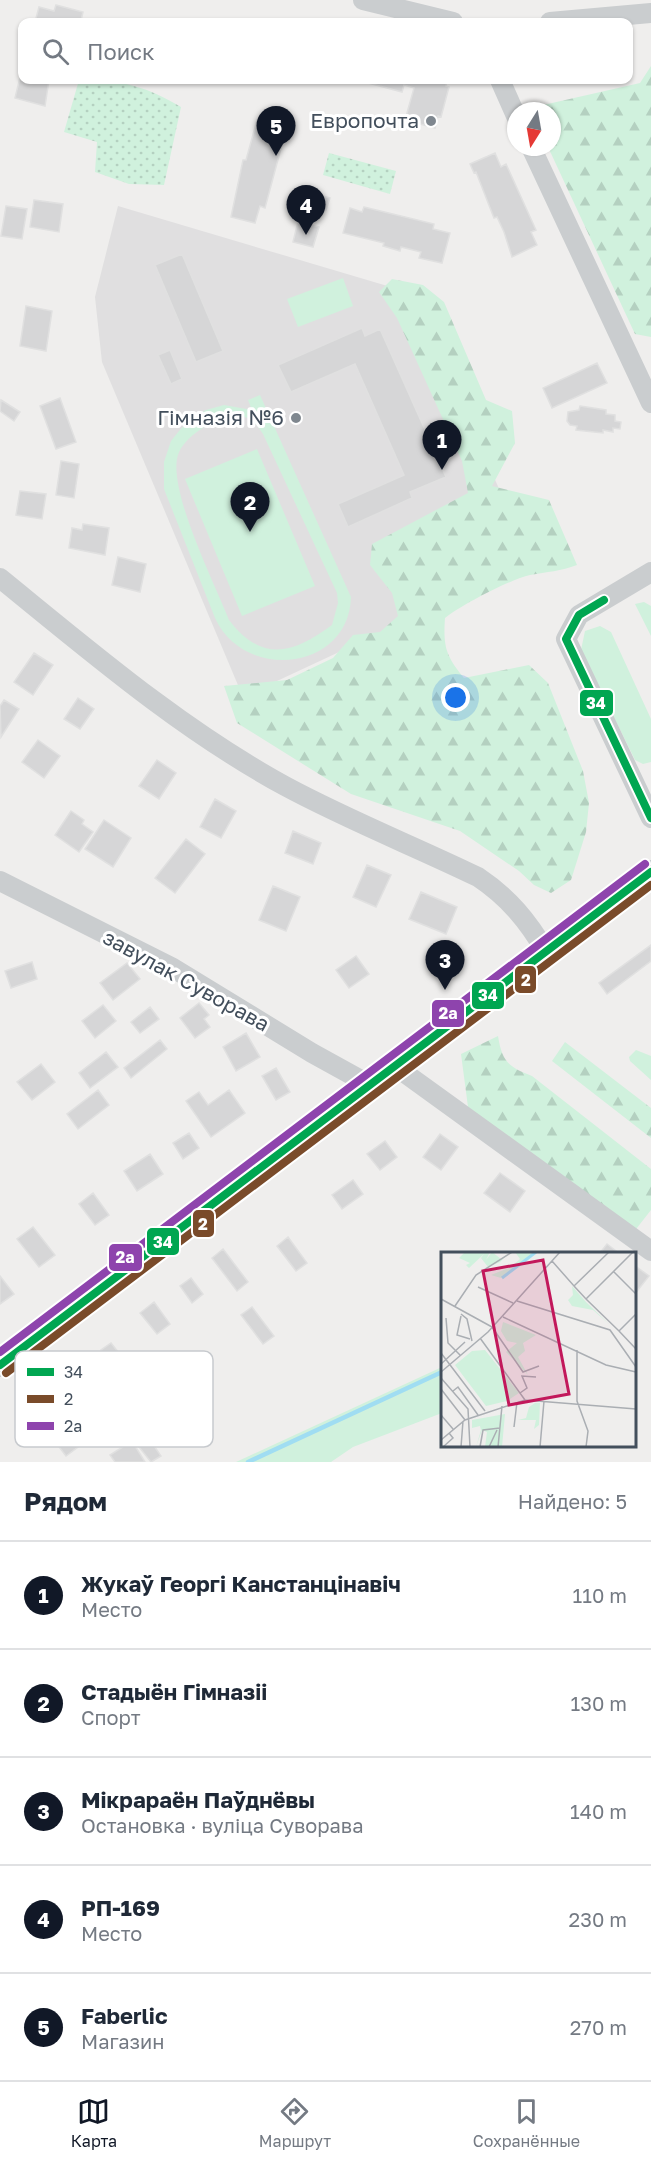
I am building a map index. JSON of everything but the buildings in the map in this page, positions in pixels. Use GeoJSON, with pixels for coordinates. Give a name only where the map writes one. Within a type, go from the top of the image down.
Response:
{"type":"FeatureCollection","features":[{"type":"Feature","properties":{"kind":"main road"},"geometry":{"type":"LineString","coordinates":[[18,1351],[651,872]]}},
{"type":"Feature","properties":{"kind":"main road"},"geometry":{"type":"LineString","coordinates":[[0,1365],[15,1354]]}},
{"type":"Feature","properties":{"kind":"street"},"geometry":{"type":"LineString","coordinates":[[363,0],[437,18]]}},
{"type":"Feature","properties":{"kind":"street"},"geometry":{"type":"LineString","coordinates":[[595,18],[651,13]]}},
{"type":"Feature","properties":{"kind":"street"},"geometry":{"type":"LineString","coordinates":[[502,84],[510,102]]}},
{"type":"Feature","properties":{"kind":"street"},"geometry":{"type":"LineString","coordinates":[[535,156],[651,403]]}},
{"type":"Feature","properties":{"kind":"street"},"geometry":{"type":"LineString","coordinates":[[651,572],[579,615],[566,639],[651,818]]}},
{"type":"Feature","properties":{"kind":"street"},"geometry":{"type":"LineString","coordinates":[[0,578],[155,701],[211,742],[285,786],[470,873],[497,890],[534,931],[546,952]]}},
{"type":"Feature","properties":{"kind":"street","name":"завулак Суворава"},"geometry":{"type":"LineString","coordinates":[[0,881],[173,968],[312,1053],[370,1085]]}},
{"type":"Feature","properties":{"kind":"street"},"geometry":{"type":"LineString","coordinates":[[395,1066],[651,1251]]}},
{"type":"Feature","properties":{"kind":"shaded area","name":"Гімназія №6"},"geometry":{"type":"Polygon","coordinates":[[[118,206],[411,293],[532,562],[243,697],[102,362],[95,297],[118,206]]]}},
{"type":"Feature","properties":{"kind":"green space"},"geometry":{"type":"Polygon","coordinates":[[[651,66],[651,337],[635,334],[552,156],[561,156],[561,102],[556,102],[640,83],[651,66]]]}},
{"type":"Feature","properties":{"kind":"green space"},"geometry":{"type":"Polygon","coordinates":[[[78,84],[132,85],[181,107],[164,185],[129,184],[95,172],[97,142],[64,132],[78,84]]]}},
{"type":"Feature","properties":{"kind":"green space"},"geometry":{"type":"Polygon","coordinates":[[[329,153],[396,171],[390,194],[323,175],[329,153]]]}},
{"type":"Feature","properties":{"kind":"green space"},"geometry":{"type":"Polygon","coordinates":[[[343,278],[353,306],[298,327],[287,299],[343,278]]]}},
{"type":"Feature","properties":{"kind":"green space"},"geometry":{"type":"Polygon","coordinates":[[[392,279],[423,285],[444,302],[486,400],[512,411],[515,443],[492,486],[549,500],[577,565],[530,575],[510,582],[445,618],[447,651],[464,678],[529,665],[548,683],[583,771],[589,803],[586,832],[571,880],[551,893],[534,885],[519,871],[460,831],[351,794],[237,723],[224,686],[287,680],[333,658],[353,635],[380,632],[398,616],[392,593],[370,565],[372,544],[468,493],[462,461],[397,318],[379,292],[392,279]]]}},
{"type":"Feature","properties":{"kind":"green space"},"geometry":{"type":"Polygon","coordinates":[[[260,395],[351,597],[346,622],[333,640],[315,653],[293,659],[270,659],[248,652],[229,639],[215,618],[164,489],[164,462],[171,441],[188,421],[206,410],[224,405],[252,410],[248,400],[260,395]],[[231,415],[208,425],[193,435],[181,448],[176,470],[179,490],[194,537],[229,620],[241,634],[254,643],[278,650],[291,648],[318,635],[332,625],[338,603],[337,593],[263,434],[250,420],[242,416],[231,415]]]}},
{"type":"Feature","properties":{"kind":"green space"},"geometry":{"type":"Polygon","coordinates":[[[257,449],[315,586],[242,616],[185,479],[257,449]]]}},
{"type":"Feature","properties":{"kind":"green space"},"geometry":{"type":"Polygon","coordinates":[[[644,602],[651,606],[651,636],[635,604],[644,602]]]}},
{"type":"Feature","properties":{"kind":"green space"},"geometry":{"type":"Polygon","coordinates":[[[600,626],[611,632],[651,719],[651,762],[643,764],[635,760],[581,650],[585,631],[600,626]]]}},
{"type":"Feature","properties":{"kind":"green space"},"geometry":{"type":"Polygon","coordinates":[[[498,1036],[504,1057],[512,1066],[532,1076],[651,1169],[651,1210],[633,1233],[468,1107],[461,1054],[498,1036]]]}},
{"type":"Feature","properties":{"kind":"green space"},"geometry":{"type":"Polygon","coordinates":[[[565,1042],[651,1108],[651,1138],[552,1061],[565,1042]]]}},
{"type":"Feature","properties":{"kind":"green space"},"geometry":{"type":"Polygon","coordinates":[[[636,1050],[651,1056],[651,1080],[630,1061],[629,1057],[636,1050]]]}},
{"type":"Feature","properties":{"kind":"green space"},"geometry":{"type":"Polygon","coordinates":[[[441,1367],[441,1413],[353,1447],[331,1462],[236,1462],[441,1367]]]}},
{"type":"Feature","properties":{"kind":"waterway"},"geometry":{"type":"LineString","coordinates":[[248,1462],[441,1372]]}},
{"type":"Feature","properties":{"kind":"transit line","name":"34"},"geometry":{"type":"LineString","coordinates":[[604,600],[579,615],[566,639],[651,818]]}},
{"type":"Feature","properties":{"kind":"transit line","name":"2а"},"geometry":{"type":"LineString","coordinates":[[0,1352],[645,864]]}},
{"type":"Feature","properties":{"kind":"transit line","name":"34"},"geometry":{"type":"LineString","coordinates":[[18,1351],[651,872]]}},
{"type":"Feature","properties":{"kind":"transit line","name":"2"},"geometry":{"type":"LineString","coordinates":[[35,1351],[651,885]]}},
{"type":"Feature","properties":{"kind":"transit line","name":"34"},"geometry":{"type":"LineString","coordinates":[[0,1365],[15,1354]]}},
{"type":"Feature","properties":{"kind":"transit line","name":"2"},"geometry":{"type":"LineString","coordinates":[[6,1373],[15,1366]]}},
{"type":"Feature","properties":{"kind":"place","name":"Европочта"},"geometry":{"type":"Point","coordinates":[431,121]}},
{"type":"Feature","properties":{"kind":"place","name":"Faberlic"},"geometry":{"type":"Point","coordinates":[276,156]}},
{"type":"Feature","properties":{"kind":"place","name":"РП-169"},"geometry":{"type":"Point","coordinates":[306,235]}},
{"type":"Feature","properties":{"kind":"place","name":"Гімназія №6"},"geometry":{"type":"Point","coordinates":[296,418]}},
{"type":"Feature","properties":{"kind":"place","name":"Жукаў Георгі Канстанцінавіч"},"geometry":{"type":"Point","coordinates":[442,470]}},
{"type":"Feature","properties":{"kind":"place","name":"Стадыён Гімназіі"},"geometry":{"type":"Point","coordinates":[250,532]}},
{"type":"Feature","properties":{"kind":"place","name":"Мікрараён Паўднёвы"},"geometry":{"type":"Point","coordinates":[445,990]}}]}
